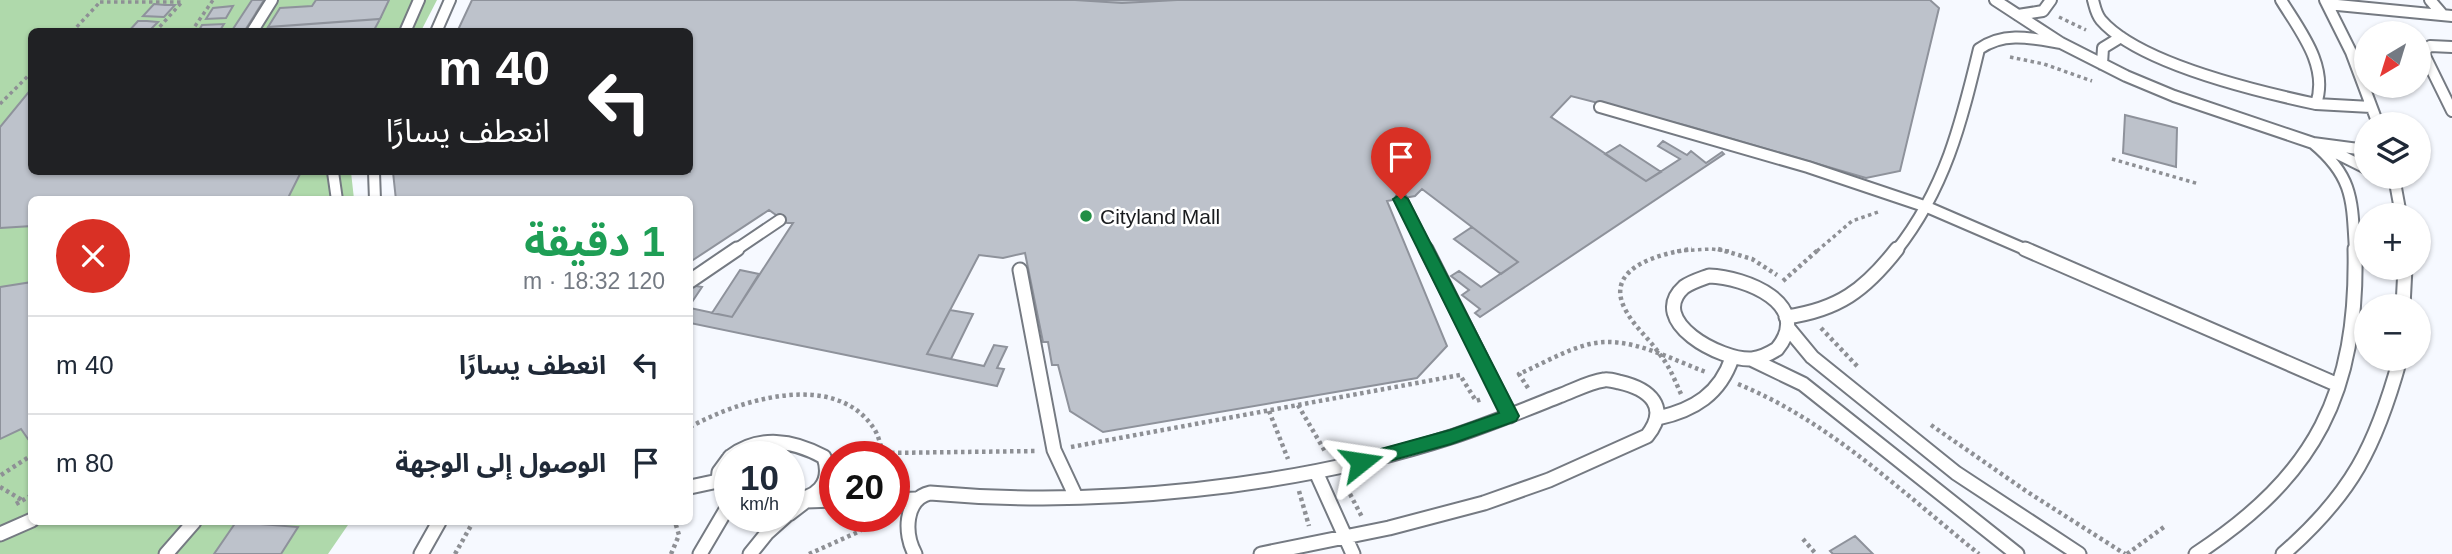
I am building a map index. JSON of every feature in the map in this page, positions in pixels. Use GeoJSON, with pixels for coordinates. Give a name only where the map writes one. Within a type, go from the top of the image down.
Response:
{"type":"FeatureCollection","features":[{"type":"Feature","properties":{"kind":"lane"},"geometry":{"type":"LineString","coordinates":[[254,28],[272,0]]}},
{"type":"Feature","properties":{"kind":"lane"},"geometry":{"type":"LineString","coordinates":[[407,28],[419,0]]}},
{"type":"Feature","properties":{"kind":"lane"},"geometry":{"type":"LineString","coordinates":[[438,28],[450,0]]}},
{"type":"Feature","properties":{"kind":"lane"},"geometry":{"type":"LineString","coordinates":[[1995,0],[2061,43],[2102,64],[2197,104],[2313,143],[2354,162]]}},
{"type":"Feature","properties":{"kind":"lane"},"geometry":{"type":"LineString","coordinates":[[2018,15],[2044,12],[2052,0]]}},
{"type":"Feature","properties":{"kind":"lane"},"geometry":{"type":"LineString","coordinates":[[2093,0],[2099,18],[2121,37],[2226,80],[2316,104],[2371,107]]}},
{"type":"Feature","properties":{"kind":"lane"},"geometry":{"type":"LineString","coordinates":[[2281,0],[2320,71],[2322,89],[2316,104]]}},
{"type":"Feature","properties":{"kind":"lane"},"geometry":{"type":"LineString","coordinates":[[2430,0],[2448,15]]}},
{"type":"Feature","properties":{"kind":"lane"},"geometry":{"type":"LineString","coordinates":[[2373,112],[2351,52],[2326,2],[2376,4],[2448,15]]}},
{"type":"Feature","properties":{"kind":"lane"},"geometry":{"type":"LineString","coordinates":[[1787,323],[1820,313],[1846,301],[1872,278],[1927,207],[1960,130],[1979,49],[1995,39],[2007,37],[2061,43]]}},
{"type":"Feature","properties":{"kind":"lane"},"geometry":{"type":"LineString","coordinates":[[2102,64],[2104,48],[2109,42],[2121,37]]}},
{"type":"Feature","properties":{"kind":"lane"},"geometry":{"type":"LineString","coordinates":[[2452,47],[2430,46],[2423,52],[2452,111]]}},
{"type":"Feature","properties":{"kind":"lane"},"geometry":{"type":"LineString","coordinates":[[1600,107],[1795,163],[1927,207],[2338,385]]}},
{"type":"Feature","properties":{"kind":"lane"},"geometry":{"type":"LineString","coordinates":[[2313,143],[2354,148]]}},
{"type":"Feature","properties":{"kind":"lane"},"geometry":{"type":"LineString","coordinates":[[2196,554],[2234,530],[2291,475],[2312,446],[2329,415],[2338,385],[2353,317],[2355,246],[2346,181],[2333,159],[2313,143]]}},
{"type":"Feature","properties":{"kind":"lane"},"geometry":{"type":"LineString","coordinates":[[333,175],[336,196]]}},
{"type":"Feature","properties":{"kind":"lane"},"geometry":{"type":"LineString","coordinates":[[374,175],[375,196]]}},
{"type":"Feature","properties":{"kind":"lane"},"geometry":{"type":"LineString","coordinates":[[2397,190],[2399,203]]}},
{"type":"Feature","properties":{"kind":"lane"},"geometry":{"type":"LineString","coordinates":[[1401,199],[1510,416]]}},
{"type":"Feature","properties":{"kind":"lane"},"geometry":{"type":"LineString","coordinates":[[693,279],[780,220]]}},
{"type":"Feature","properties":{"kind":"lane"},"geometry":{"type":"LineString","coordinates":[[1020,270],[1054,450],[1076,497]]}},
{"type":"Feature","properties":{"kind":"lane"},"geometry":{"type":"LineString","coordinates":[[2017,554],[1803,384],[1751,359],[1732,358],[1712,352],[1694,342],[1681,329],[1674,314],[1674,300],[1680,288],[1692,280],[1709,276],[1728,276],[1747,281],[1771,297],[1812,357],[1956,473],[2080,553]]}},
{"type":"Feature","properties":{"kind":"lane"},"geometry":{"type":"LineString","coordinates":[[1751,359],[1777,349],[1785,340],[1787,323]]}},
{"type":"Feature","properties":{"kind":"lane"},"geometry":{"type":"LineString","coordinates":[[1658,418],[1689,410],[1704,402],[1725,379],[1732,358]]}},
{"type":"Feature","properties":{"kind":"lane"},"geometry":{"type":"LineString","coordinates":[[2283,554],[2332,509],[2364,464],[2388,405],[2397,371]]}},
{"type":"Feature","properties":{"kind":"lane"},"geometry":{"type":"LineString","coordinates":[[910,499],[930,493],[1076,497],[1159,492],[1316,472],[1438,441],[1592,384],[1617,380],[1642,389],[1652,398],[1658,418],[1655,429],[1647,436],[1516,493],[1438,516],[1347,538],[1261,554]]}},
{"type":"Feature","properties":{"kind":"lane"},"geometry":{"type":"LineString","coordinates":[[805,447],[824,457],[828,472],[822,488],[806,501]]}},
{"type":"Feature","properties":{"kind":"lane"},"geometry":{"type":"LineString","coordinates":[[1316,472],[1353,554]]}},
{"type":"Feature","properties":{"kind":"lane"},"geometry":{"type":"LineString","coordinates":[[693,487],[714,486]]}},
{"type":"Feature","properties":{"kind":"lane"},"geometry":{"type":"LineString","coordinates":[[915,554],[909,533],[912,505],[916,499]]}},
{"type":"Feature","properties":{"kind":"lane"},"geometry":{"type":"LineString","coordinates":[[806,501],[819,501]]}},
{"type":"Feature","properties":{"kind":"lane"},"geometry":{"type":"LineString","coordinates":[[0,534],[28,522]]}},
{"type":"Feature","properties":{"kind":"lane"},"geometry":{"type":"LineString","coordinates":[[166,554],[191,525]]}},
{"type":"Feature","properties":{"kind":"lane"},"geometry":{"type":"LineString","coordinates":[[421,554],[437,525]]}},
{"type":"Feature","properties":{"kind":"lane"},"geometry":{"type":"LineString","coordinates":[[700,554],[714,530]]}},
{"type":"Feature","properties":{"kind":"lane"},"geometry":{"type":"LineString","coordinates":[[750,554],[768,532]]}},
{"type":"Feature","properties":{"kind":"path"},"geometry":{"type":"LineString","coordinates":[[194,28],[213,0]]}},
{"type":"Feature","properties":{"kind":"path"},"geometry":{"type":"LineString","coordinates":[[76,28],[101,1],[183,1]]}},
{"type":"Feature","properties":{"kind":"path"},"geometry":{"type":"LineString","coordinates":[[159,28],[183,1]]}},
{"type":"Feature","properties":{"kind":"path"},"geometry":{"type":"LineString","coordinates":[[0,104],[28,76]]}},
{"type":"Feature","properties":{"kind":"path"},"geometry":{"type":"LineString","coordinates":[[2112,159],[2199,184]]}},
{"type":"Feature","properties":{"kind":"path"},"geometry":{"type":"LineString","coordinates":[[1783,281],[1852,221],[1863,215],[1886,210]]}},
{"type":"Feature","properties":{"kind":"path"},"geometry":{"type":"LineString","coordinates":[[693,425],[722,409],[760,397],[816,397],[841,402],[862,414],[877,432],[880,441]]}},
{"type":"Feature","properties":{"kind":"path"},"geometry":{"type":"LineString","coordinates":[[22,500],[0,485],[0,474],[28,457]]}},
{"type":"Feature","properties":{"kind":"path"},"geometry":{"type":"LineString","coordinates":[[455,554],[470,525]]}},
{"type":"Feature","properties":{"kind":"path"},"geometry":{"type":"LineString","coordinates":[[671,554],[679,535],[675,525]]}},
{"type":"Feature","properties":{"kind":"path"},"geometry":{"type":"LineString","coordinates":[[2127,554],[2164,527]]}},
{"type":"Feature","properties":{"kind":"path"},"geometry":{"type":"LineString","coordinates":[[809,554],[859,532]]}},
{"type":"Feature","properties":{"kind":"path"},"geometry":{"type":"LineString","coordinates":[[1803,539],[1816,554]]}},
{"type":"Feature","properties":{"kind":"green space"},"geometry":{"type":"Polygon","coordinates":[[[0,0],[437,0],[423,28],[28,28],[28,175],[351,175],[354,196],[28,196],[28,525],[348,525],[328,554],[0,554],[0,0]]]}},
{"type":"Feature","properties":{"kind":"building"},"geometry":{"type":"Polygon","coordinates":[[[252,0],[264,0],[246,28],[234,28],[252,0]]]}},
{"type":"Feature","properties":{"kind":"building"},"geometry":{"type":"Polygon","coordinates":[[[316,0],[389,0],[380,19],[268,27],[280,8],[312,6],[316,0]]]}},
{"type":"Feature","properties":{"kind":"building","name":"Cityland Mall"},"geometry":{"type":"Polygon","coordinates":[[[472,0],[1075,0],[1122,3],[1177,0],[1930,0],[1939,8],[1900,171],[1866,178],[1688,126],[1571,96],[1551,117],[1646,181],[1680,159],[1658,146],[1663,141],[1687,155],[1691,151],[1706,163],[1722,152],[1724,154],[1480,317],[1475,313],[1480,309],[1462,295],[1469,290],[1451,276],[1459,271],[1481,287],[1518,262],[1422,189],[1415,196],[1387,201],[1447,346],[1417,378],[1103,432],[1070,411],[1058,365],[1052,365],[1048,342],[1043,342],[1025,253],[1003,258],[979,255],[927,354],[984,366],[994,345],[1007,347],[997,368],[1004,369],[997,386],[693,324],[693,309],[732,317],[793,223],[787,223],[769,210],[693,260],[693,196],[396,196],[393,175],[693,175],[693,28],[459,28],[472,0]]]}},
{"type":"Feature","properties":{"kind":"building"},"geometry":{"type":"Polygon","coordinates":[[[1075,0],[1177,0],[1122,3],[1075,0]]]}},
{"type":"Feature","properties":{"kind":"building"},"geometry":{"type":"Polygon","coordinates":[[[154,4],[175,5],[164,17],[143,16],[154,4]]]}},
{"type":"Feature","properties":{"kind":"building"},"geometry":{"type":"Polygon","coordinates":[[[233,6],[226,18],[206,19],[213,8],[233,6]]]}},
{"type":"Feature","properties":{"kind":"building"},"geometry":{"type":"Polygon","coordinates":[[[380,19],[375,28],[268,27],[380,19]]]}},
{"type":"Feature","properties":{"kind":"building"},"geometry":{"type":"Polygon","coordinates":[[[138,21],[158,22],[152,28],[132,28],[138,21]]]}},
{"type":"Feature","properties":{"kind":"building"},"geometry":{"type":"Polygon","coordinates":[[[224,24],[222,28],[200,28],[202,25],[224,24]]]}},
{"type":"Feature","properties":{"kind":"building"},"geometry":{"type":"Polygon","coordinates":[[[28,93],[28,175],[300,175],[289,196],[28,196],[28,226],[0,228],[0,127],[28,93]]]}},
{"type":"Feature","properties":{"kind":"building"},"geometry":{"type":"Polygon","coordinates":[[[2125,115],[2177,128],[2176,167],[2123,153],[2125,115]]]}},
{"type":"Feature","properties":{"kind":"building"},"geometry":{"type":"Polygon","coordinates":[[[1620,145],[1661,172],[1646,181],[1605,154],[1620,145]]]}},
{"type":"Feature","properties":{"kind":"building"},"geometry":{"type":"Polygon","coordinates":[[[1472,227],[1518,262],[1501,274],[1454,239],[1472,227]]]}},
{"type":"Feature","properties":{"kind":"building"},"geometry":{"type":"Polygon","coordinates":[[[740,270],[759,274],[732,317],[712,313],[740,270]]]}},
{"type":"Feature","properties":{"kind":"building"},"geometry":{"type":"Polygon","coordinates":[[[28,283],[28,439],[21,429],[0,439],[0,287],[28,283]]]}},
{"type":"Feature","properties":{"kind":"building"},"geometry":{"type":"Polygon","coordinates":[[[693,286],[702,287],[693,300],[693,286]]]}},
{"type":"Feature","properties":{"kind":"building"},"geometry":{"type":"Polygon","coordinates":[[[950,310],[973,314],[951,359],[927,354],[950,310]]]}},
{"type":"Feature","properties":{"kind":"building"},"geometry":{"type":"Polygon","coordinates":[[[234,525],[298,527],[281,554],[214,554],[234,525]]]}},
{"type":"Feature","properties":{"kind":"building"},"geometry":{"type":"Polygon","coordinates":[[[1855,536],[1873,554],[1833,554],[1830,551],[1855,536]]]}},
{"type":"Feature","properties":{"kind":"place","name":"Cityland Mall"},"geometry":{"type":"Point","coordinates":[1086,216]}},
{"type":"Feature","properties":{"kind":"route"},"geometry":{"type":"LineString","coordinates":[[1361,462],[1451,437],[1510,416],[1401,199]]}}]}
